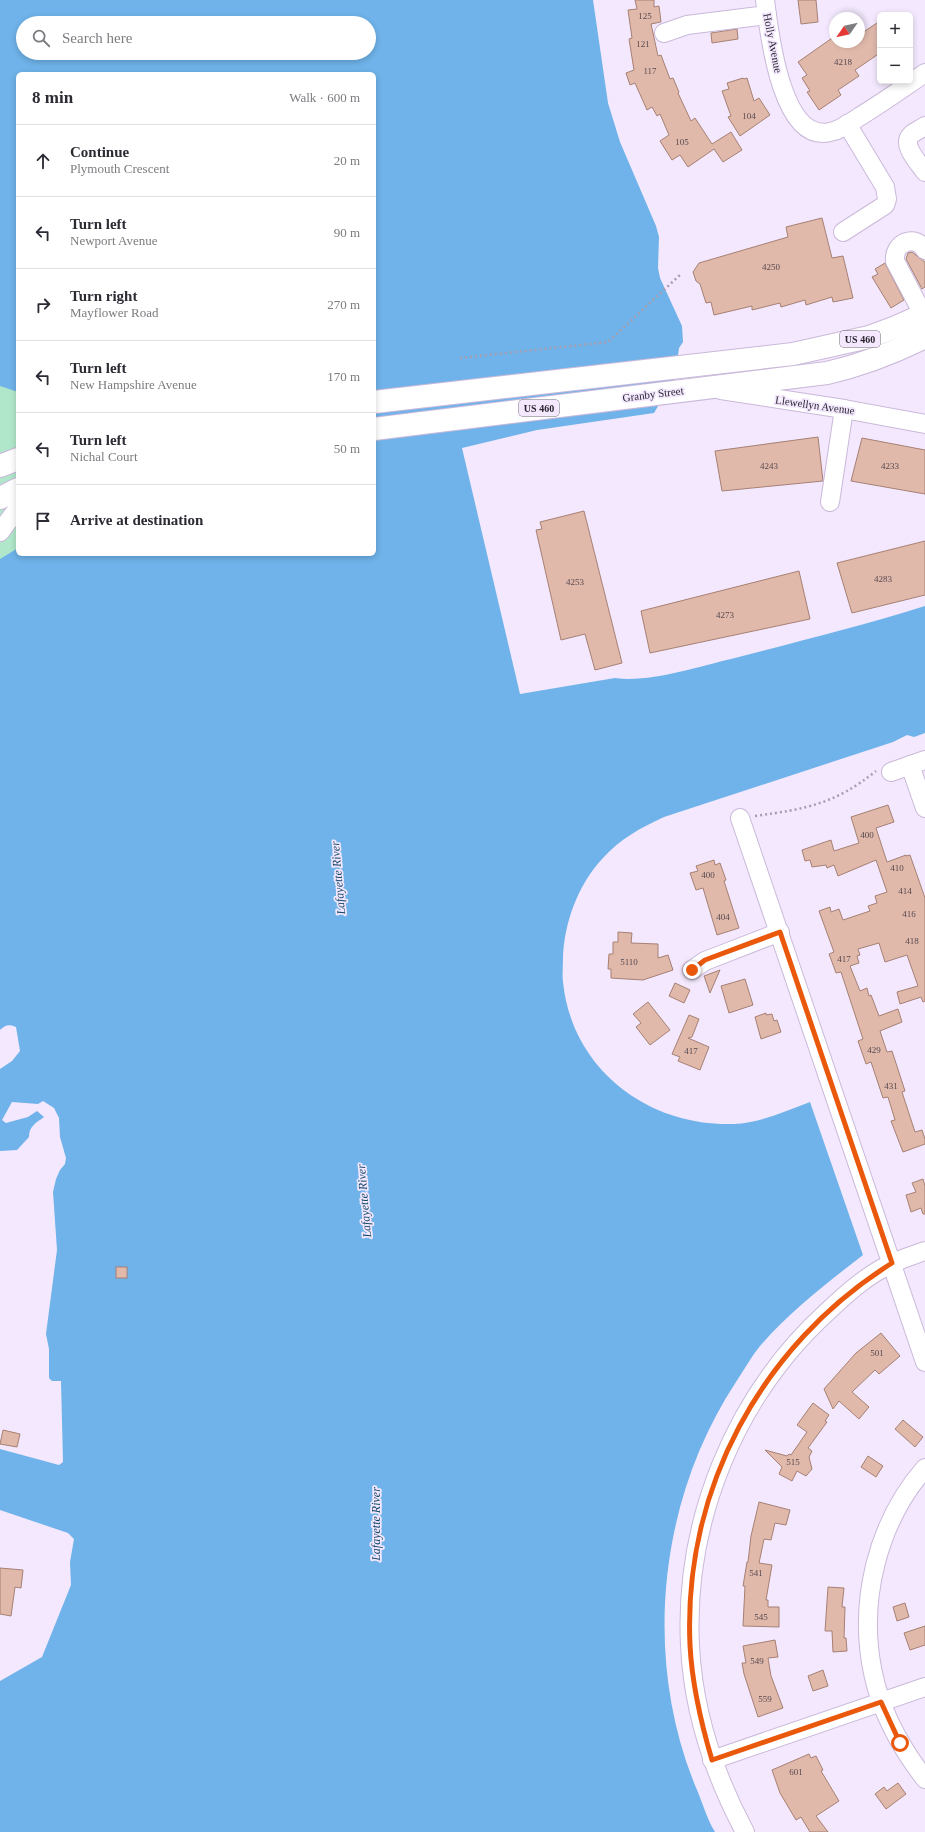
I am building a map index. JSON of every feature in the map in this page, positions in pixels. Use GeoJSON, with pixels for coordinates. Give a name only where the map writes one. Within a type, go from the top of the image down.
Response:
{"type":"FeatureCollection","features":[{"type":"Feature","properties":{"kind":"main road","name":"Granby Street"},"geometry":{"type":"LineString","coordinates":[[376,402],[702,365],[819,349],[869,337],[896,328],[924,316]]}},
{"type":"Feature","properties":{"kind":"main road","name":"Granby Street"},"geometry":{"type":"LineString","coordinates":[[376,429],[826,373],[854,367],[876,360],[925,337]]}},
{"type":"Feature","properties":{"kind":"main road"},"geometry":{"type":"LineString","coordinates":[[0,466],[16,460]]}},
{"type":"Feature","properties":{"kind":"main road"},"geometry":{"type":"LineString","coordinates":[[0,498],[16,491]]}},
{"type":"Feature","properties":{"kind":"street"},"geometry":{"type":"LineString","coordinates":[[664,33],[687,25],[766,8]]}},
{"type":"Feature","properties":{"kind":"street","name":"Holly Avenue"},"geometry":{"type":"LineString","coordinates":[[766,8],[773,52],[780,81],[792,111],[806,127],[817,133],[828,133],[839,130],[847,124]]}},
{"type":"Feature","properties":{"kind":"street"},"geometry":{"type":"LineString","coordinates":[[843,232],[886,205],[888,198],[885,187],[847,124],[881,104],[925,73]]}},
{"type":"Feature","properties":{"kind":"street"},"geometry":{"type":"LineString","coordinates":[[925,126],[910,136],[908,144],[911,152],[925,172]]}},
{"type":"Feature","properties":{"kind":"street"},"geometry":{"type":"LineString","coordinates":[[924,316],[895,261],[894,254],[898,247],[910,241],[916,241],[925,250]]}},
{"type":"Feature","properties":{"kind":"street","name":"Llewellyn Avenue"},"geometry":{"type":"LineString","coordinates":[[705,388],[844,409],[925,424]]}},
{"type":"Feature","properties":{"kind":"street"},"geometry":{"type":"LineString","coordinates":[[830,502],[844,409]]}},
{"type":"Feature","properties":{"kind":"street"},"geometry":{"type":"LineString","coordinates":[[0,532],[16,511]]}},
{"type":"Feature","properties":{"kind":"street"},"geometry":{"type":"LineString","coordinates":[[886,769],[918,763],[925,808]]}},
{"type":"Feature","properties":{"kind":"street"},"geometry":{"type":"LineString","coordinates":[[740,818],[925,1362]]}},
{"type":"Feature","properties":{"kind":"street"},"geometry":{"type":"LineString","coordinates":[[692,970],[705,960],[780,932]]}},
{"type":"Feature","properties":{"kind":"street"},"geometry":{"type":"LineString","coordinates":[[745,1832],[730,1803],[712,1760],[702,1723],[694,1684],[690,1646],[690,1606],[693,1568],[700,1529],[717,1476],[743,1418],[786,1354],[812,1326],[843,1297],[892,1263],[925,1251]]}},
{"type":"Feature","properties":{"kind":"street"},"geometry":{"type":"LineString","coordinates":[[925,1468],[904,1496],[884,1537],[872,1581],[869,1612],[870,1650],[873,1674],[881,1702],[900,1743],[925,1779]]}},
{"type":"Feature","properties":{"kind":"street"},"geometry":{"type":"LineString","coordinates":[[712,1760],[925,1687]]}},
{"type":"Feature","properties":{"kind":"path"},"geometry":{"type":"LineString","coordinates":[[460,358],[608,342],[681,274]]}},
{"type":"Feature","properties":{"kind":"path"},"geometry":{"type":"LineString","coordinates":[[740,818],[814,806],[836,798],[886,769]]}},
{"type":"Feature","properties":{"kind":"green space"},"geometry":{"type":"Polygon","coordinates":[[[0,378],[16,382],[16,556],[0,568],[0,378]]]}},
{"type":"Feature","properties":{"kind":"water","name":"Lafayette River"},"geometry":{"type":"Polygon","coordinates":[[[0,0],[593,0],[608,103],[620,142],[656,226],[659,237],[658,268],[660,278],[682,326],[683,342],[679,348],[675,377],[654,413],[537,430],[462,448],[520,694],[615,678],[643,678],[673,673],[828,634],[925,606],[925,733],[914,737],[907,735],[893,742],[664,817],[647,825],[623,840],[593,869],[579,893],[569,918],[566,931],[563,958],[563,982],[569,1013],[582,1042],[599,1066],[620,1087],[645,1104],[673,1115],[703,1122],[734,1124],[744,1123],[773,1116],[810,1102],[863,1255],[796,1309],[760,1346],[736,1382],[710,1428],[689,1477],[675,1529],[667,1582],[665,1635],[669,1688],[680,1740],[707,1817],[715,1832],[0,1832],[0,1681],[42,1657],[71,1585],[70,1562],[74,1539],[68,1533],[0,1510],[0,1449],[59,1465],[63,1462],[61,1381],[52,1381],[49,1378],[49,1349],[46,1334],[57,1250],[53,1192],[56,1179],[60,1170],[65,1164],[66,1158],[60,1137],[59,1118],[54,1108],[43,1101],[38,1104],[12,1102],[2,1120],[6,1123],[28,1117],[37,1111],[44,1117],[34,1125],[30,1130],[29,1137],[17,1150],[0,1151],[0,1069],[12,1061],[20,1051],[16,1027],[7,1026],[0,1030],[0,559],[16,549],[16,556],[376,556],[376,72],[16,72],[16,391],[0,386],[0,0]]]}},
{"type":"Feature","properties":{"kind":"building"},"geometry":{"type":"Polygon","coordinates":[[[635,0],[654,0],[654,7],[659,6],[661,22],[651,24],[658,56],[661,55],[670,79],[673,78],[691,121],[695,118],[712,144],[731,132],[742,150],[723,162],[714,149],[688,167],[680,155],[672,160],[660,141],[669,135],[660,114],[657,116],[652,107],[647,110],[635,83],[630,85],[626,73],[634,70],[629,39],[632,38],[628,10],[637,9],[635,0]]]}},
{"type":"Feature","properties":{"kind":"building"},"geometry":{"type":"Polygon","coordinates":[[[798,0],[816,0],[818,22],[801,24],[798,0]]]}},
{"type":"Feature","properties":{"kind":"building"},"geometry":{"type":"Polygon","coordinates":[[[877,23],[877,55],[855,70],[859,76],[838,90],[841,95],[819,110],[807,92],[810,91],[802,78],[807,75],[798,62],[829,40],[829,48],[865,48],[865,31],[877,23]]]}},
{"type":"Feature","properties":{"kind":"building"},"geometry":{"type":"Polygon","coordinates":[[[737,29],[738,39],[712,43],[711,33],[737,29]]]}},
{"type":"Feature","properties":{"kind":"building"},"geometry":{"type":"Polygon","coordinates":[[[747,78],[754,101],[759,98],[770,115],[740,136],[728,117],[731,116],[722,91],[729,89],[727,83],[747,78]]]}},
{"type":"Feature","properties":{"kind":"building"},"geometry":{"type":"Polygon","coordinates":[[[822,218],[832,258],[843,256],[853,298],[833,302],[832,297],[806,305],[805,300],[781,307],[780,303],[752,310],[752,306],[714,315],[711,302],[706,303],[700,284],[696,281],[693,272],[699,263],[788,237],[786,227],[822,218]]]}},
{"type":"Feature","properties":{"kind":"building"},"geometry":{"type":"Polygon","coordinates":[[[912,252],[925,262],[925,287],[922,289],[906,259],[908,253],[912,252]]]}},
{"type":"Feature","properties":{"kind":"building"},"geometry":{"type":"Polygon","coordinates":[[[885,263],[904,300],[891,308],[872,277],[878,274],[875,269],[885,263]]]}},
{"type":"Feature","properties":{"kind":"building"},"geometry":{"type":"Polygon","coordinates":[[[818,437],[823,481],[722,491],[715,451],[818,437]]]}},
{"type":"Feature","properties":{"kind":"building"},"geometry":{"type":"Polygon","coordinates":[[[862,438],[925,450],[925,494],[851,481],[862,438]]]}},
{"type":"Feature","properties":{"kind":"building"},"geometry":{"type":"Polygon","coordinates":[[[584,511],[622,663],[595,670],[585,634],[561,640],[536,530],[542,529],[540,522],[584,511]]]}},
{"type":"Feature","properties":{"kind":"building"},"geometry":{"type":"Polygon","coordinates":[[[925,541],[925,595],[852,613],[837,563],[925,541]]]}},
{"type":"Feature","properties":{"kind":"building"},"geometry":{"type":"Polygon","coordinates":[[[799,571],[810,619],[650,653],[641,611],[799,571]]]}},
{"type":"Feature","properties":{"kind":"building"},"geometry":{"type":"Polygon","coordinates":[[[888,805],[894,822],[876,828],[887,862],[910,855],[925,898],[925,1001],[923,1002],[921,997],[900,1004],[897,992],[918,986],[907,955],[885,962],[879,943],[858,949],[860,955],[857,956],[859,963],[850,966],[860,991],[867,988],[869,996],[871,995],[879,1016],[898,1009],[902,1022],[880,1031],[887,1052],[892,1051],[905,1091],[902,1092],[915,1132],[922,1130],[925,1139],[925,1144],[903,1152],[891,1121],[895,1120],[888,1097],[883,1098],[871,1062],[866,1064],[858,1041],[863,1039],[841,972],[836,973],[829,954],[834,952],[819,911],[830,907],[831,912],[839,909],[843,920],[870,911],[868,906],[877,903],[875,896],[887,892],[876,860],[838,876],[834,865],[827,868],[826,865],[812,867],[810,860],[805,861],[802,850],[831,840],[834,851],[859,843],[851,817],[888,805]]]}},
{"type":"Feature","properties":{"kind":"building"},"geometry":{"type":"Polygon","coordinates":[[[714,860],[715,865],[720,863],[726,880],[724,881],[739,928],[717,935],[703,888],[696,890],[690,873],[698,871],[696,866],[714,860]]]}},
{"type":"Feature","properties":{"kind":"building"},"geometry":{"type":"Polygon","coordinates":[[[618,932],[632,933],[631,943],[658,944],[658,958],[668,955],[673,970],[643,980],[611,978],[611,969],[608,969],[609,954],[613,954],[613,942],[618,942],[618,932]]]}},
{"type":"Feature","properties":{"kind":"building"},"geometry":{"type":"Polygon","coordinates":[[[720,970],[710,993],[704,976],[720,970]]]}},
{"type":"Feature","properties":{"kind":"building"},"geometry":{"type":"Polygon","coordinates":[[[745,979],[753,1005],[729,1013],[721,986],[745,979]]]}},
{"type":"Feature","properties":{"kind":"building"},"geometry":{"type":"Polygon","coordinates":[[[675,983],[690,990],[684,1003],[669,996],[675,983]]]}},
{"type":"Feature","properties":{"kind":"building"},"geometry":{"type":"Polygon","coordinates":[[[648,1002],[670,1030],[650,1045],[636,1027],[641,1023],[633,1014],[648,1002]]]}},
{"type":"Feature","properties":{"kind":"building"},"geometry":{"type":"Polygon","coordinates":[[[766,1013],[766,1015],[772,1014],[774,1021],[777,1020],[781,1032],[761,1039],[755,1017],[766,1013]]]}},
{"type":"Feature","properties":{"kind":"building"},"geometry":{"type":"Polygon","coordinates":[[[689,1015],[699,1019],[692,1037],[688,1038],[709,1047],[700,1070],[678,1061],[680,1057],[672,1054],[689,1015]]]}},
{"type":"Feature","properties":{"kind":"building"},"geometry":{"type":"Polygon","coordinates":[[[923,1179],[925,1186],[925,1214],[923,1214],[921,1208],[911,1212],[906,1195],[916,1192],[912,1183],[923,1179]]]}},
{"type":"Feature","properties":{"kind":"building"},"geometry":{"type":"Polygon","coordinates":[[[116,1267],[127,1267],[127,1278],[116,1278],[116,1267]]]}},
{"type":"Feature","properties":{"kind":"building"},"geometry":{"type":"Polygon","coordinates":[[[881,1333],[900,1356],[879,1374],[875,1370],[852,1392],[869,1407],[859,1419],[839,1401],[833,1409],[824,1389],[856,1353],[881,1333]]]}},
{"type":"Feature","properties":{"kind":"building"},"geometry":{"type":"Polygon","coordinates":[[[813,1403],[829,1415],[825,1421],[827,1422],[808,1448],[812,1451],[809,1457],[812,1469],[806,1476],[797,1471],[792,1481],[779,1474],[782,1467],[765,1450],[787,1456],[789,1454],[791,1455],[807,1432],[797,1425],[813,1403]]]}},
{"type":"Feature","properties":{"kind":"building"},"geometry":{"type":"Polygon","coordinates":[[[903,1420],[923,1437],[915,1447],[895,1429],[903,1420]]]}},
{"type":"Feature","properties":{"kind":"building"},"geometry":{"type":"Polygon","coordinates":[[[3,1430],[20,1434],[17,1447],[0,1444],[3,1430]]]}},
{"type":"Feature","properties":{"kind":"building"},"geometry":{"type":"Polygon","coordinates":[[[868,1456],[883,1466],[876,1477],[861,1467],[868,1456]]]}},
{"type":"Feature","properties":{"kind":"building"},"geometry":{"type":"Polygon","coordinates":[[[759,1502],[790,1510],[786,1525],[775,1523],[771,1540],[764,1539],[759,1563],[772,1565],[766,1600],[768,1600],[768,1607],[779,1607],[779,1627],[743,1626],[745,1586],[743,1586],[751,1536],[759,1502]]]}},
{"type":"Feature","properties":{"kind":"building"},"geometry":{"type":"Polygon","coordinates":[[[0,1568],[23,1570],[21,1588],[15,1587],[11,1616],[0,1614],[0,1568]]]}},
{"type":"Feature","properties":{"kind":"building"},"geometry":{"type":"Polygon","coordinates":[[[828,1587],[844,1588],[842,1607],[845,1607],[844,1638],[846,1638],[847,1651],[833,1652],[832,1631],[825,1631],[828,1587]]]}},
{"type":"Feature","properties":{"kind":"building"},"geometry":{"type":"Polygon","coordinates":[[[905,1603],[909,1617],[897,1621],[893,1607],[905,1603]]]}},
{"type":"Feature","properties":{"kind":"building"},"geometry":{"type":"Polygon","coordinates":[[[925,1626],[925,1645],[910,1650],[904,1633],[925,1626]]]}},
{"type":"Feature","properties":{"kind":"building"},"geometry":{"type":"Polygon","coordinates":[[[775,1640],[778,1657],[768,1658],[771,1676],[783,1708],[758,1717],[744,1674],[742,1663],[746,1663],[743,1646],[775,1640]]]}},
{"type":"Feature","properties":{"kind":"building"},"geometry":{"type":"Polygon","coordinates":[[[823,1670],[828,1686],[813,1691],[808,1676],[823,1670]]]}},
{"type":"Feature","properties":{"kind":"building"},"geometry":{"type":"Polygon","coordinates":[[[809,1754],[811,1758],[816,1756],[823,1770],[821,1771],[839,1801],[816,1816],[828,1832],[810,1832],[801,1817],[796,1820],[780,1793],[772,1770],[809,1754]]]}},
{"type":"Feature","properties":{"kind":"building"},"geometry":{"type":"Polygon","coordinates":[[[898,1783],[906,1794],[886,1809],[875,1794],[884,1787],[887,1791],[898,1783]]]}},
{"type":"Feature","properties":{"kind":"route"},"geometry":{"type":"LineString","coordinates":[[692,970],[705,960],[780,932],[892,1263],[869,1277],[843,1297],[812,1326],[786,1354],[743,1418],[722,1461],[700,1529],[693,1568],[690,1606],[690,1646],[694,1684],[702,1723],[712,1760],[881,1702],[900,1743]]}}]}
